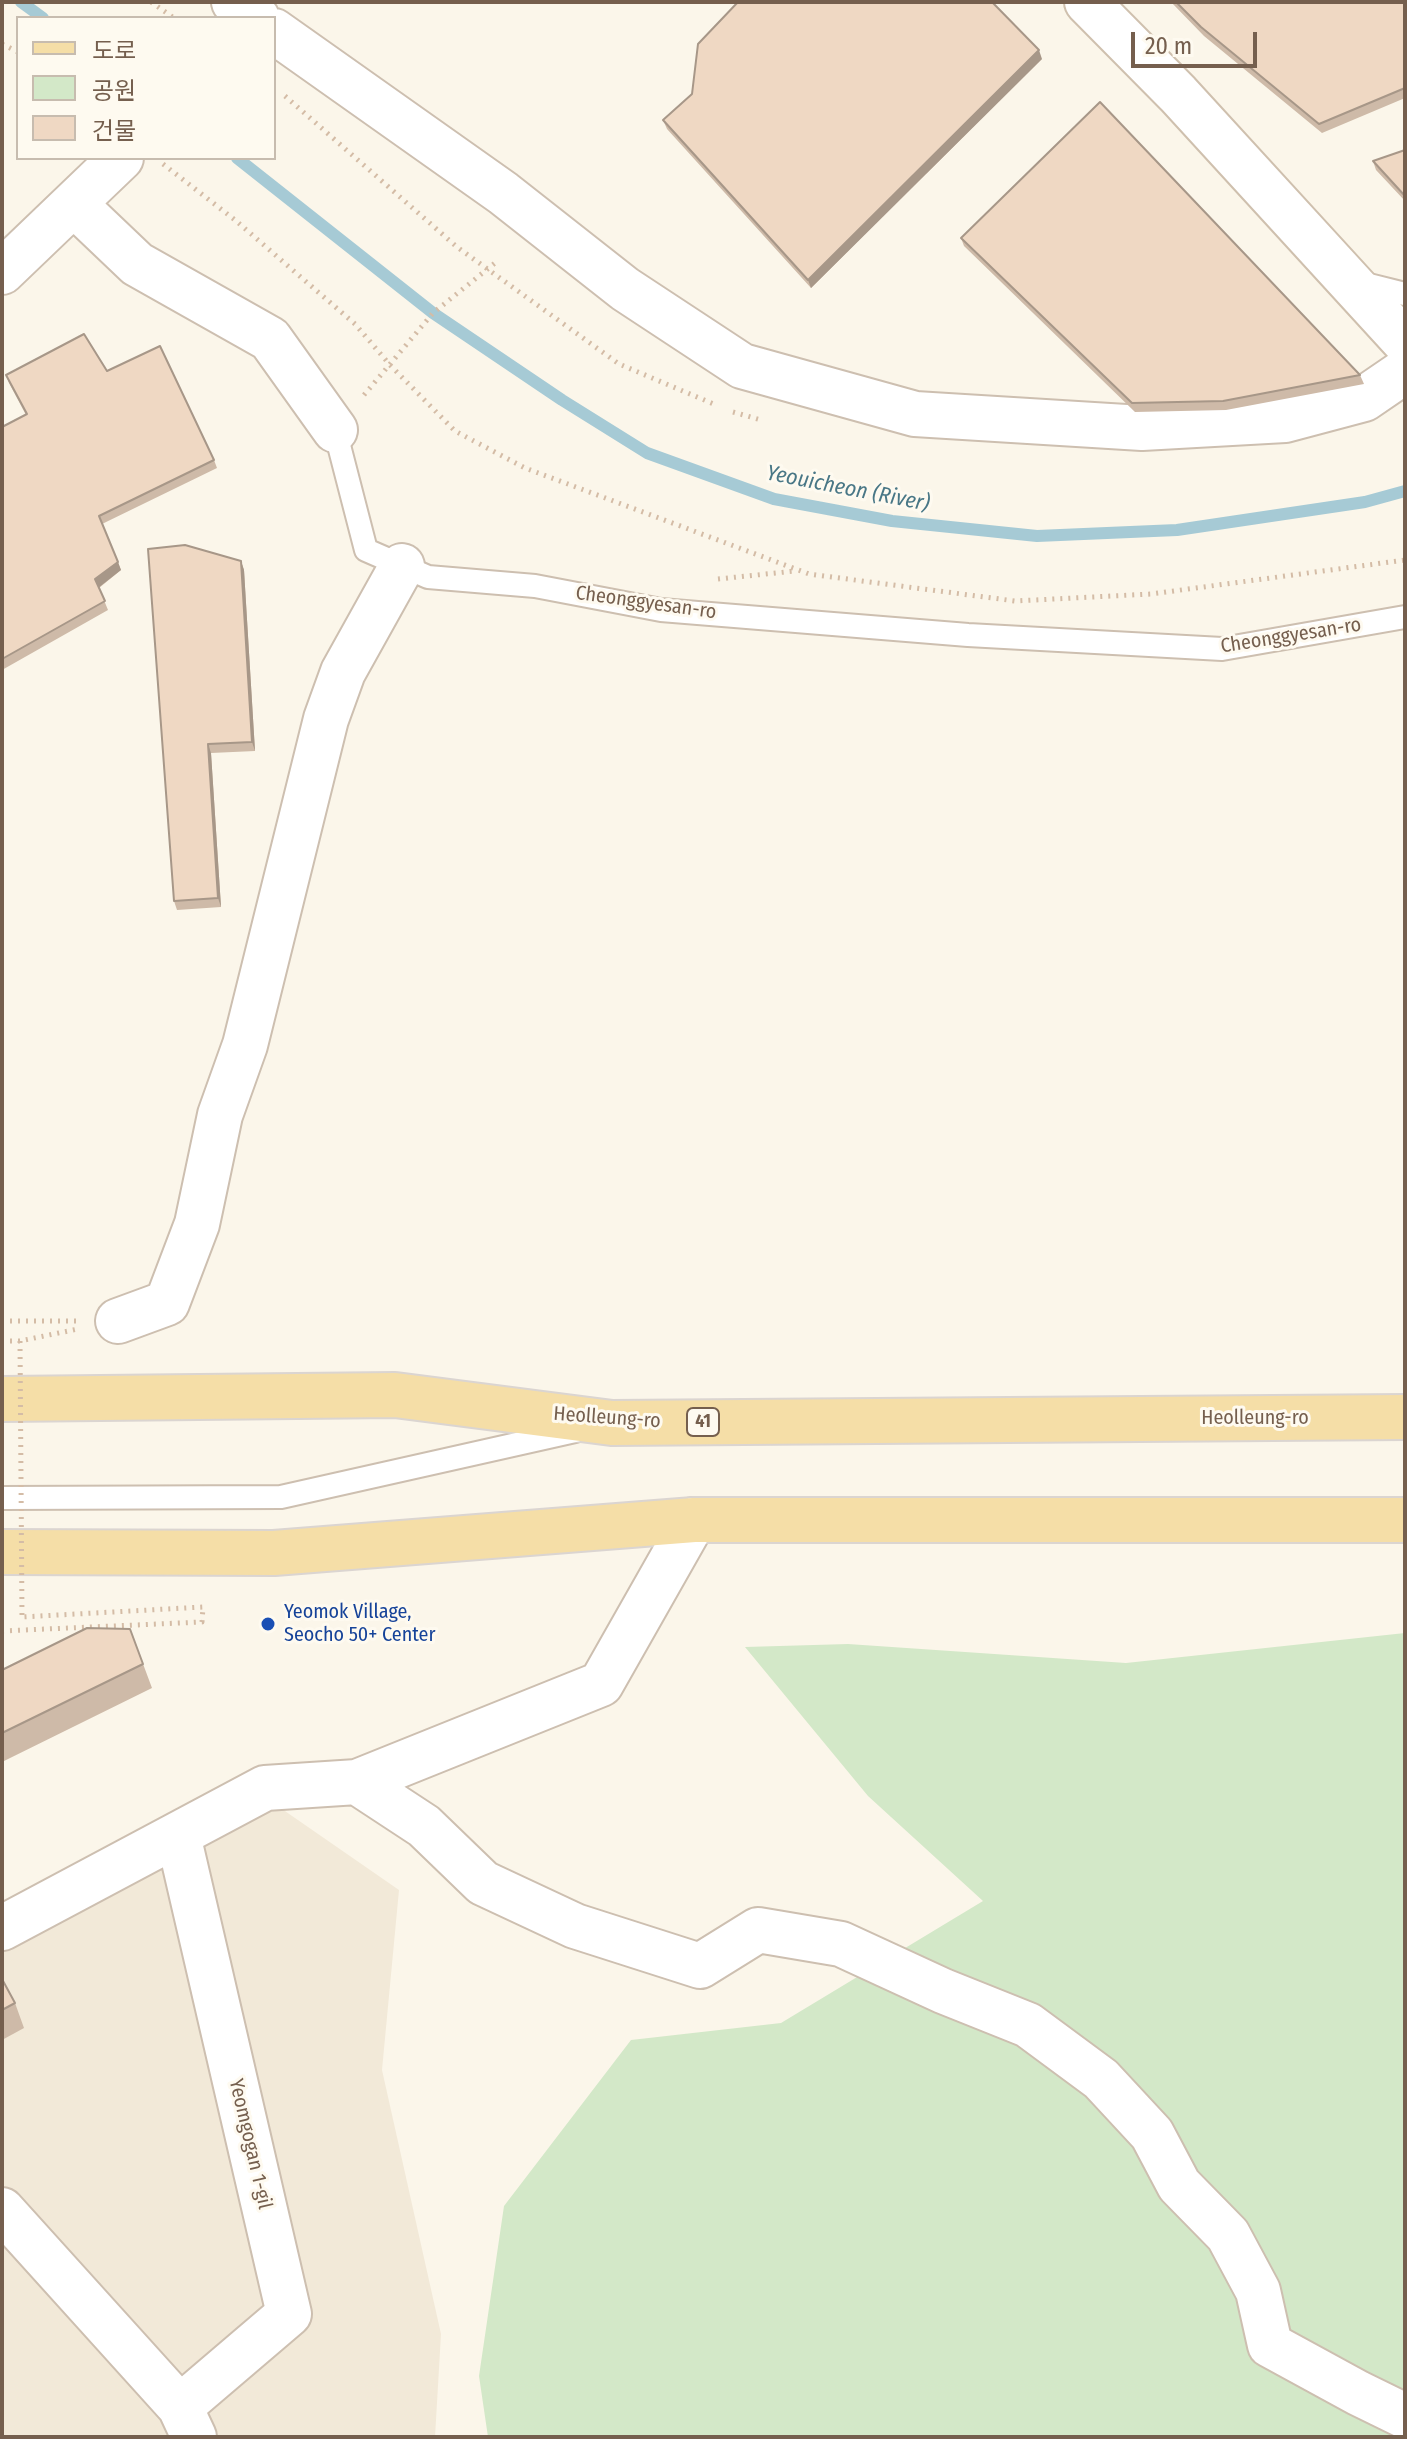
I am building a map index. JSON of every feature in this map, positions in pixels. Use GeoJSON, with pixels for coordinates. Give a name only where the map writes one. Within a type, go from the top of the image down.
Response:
{"type":"FeatureCollection","features":[{"type":"Feature","properties":{"kind":"main road","name":"Heolleung-ro"},"geometry":{"type":"LineString","coordinates":[[2,1399],[395,1395],[612,1423],[1405,1417]]}},
{"type":"Feature","properties":{"kind":"main road"},"geometry":{"type":"LineString","coordinates":[[2,1552],[274,1553],[694,1520],[1405,1520]]}},
{"type":"Feature","properties":{"kind":"street"},"geometry":{"type":"LineString","coordinates":[[234,2],[271,15]]}},
{"type":"Feature","properties":{"kind":"street"},"geometry":{"type":"LineString","coordinates":[[1087,2],[1178,94],[1405,342]]}},
{"type":"Feature","properties":{"kind":"street"},"geometry":{"type":"LineString","coordinates":[[276,19],[625,289],[742,366],[915,414],[1142,428],[1285,420],[1364,399],[1405,371]]}},
{"type":"Feature","properties":{"kind":"street"},"geometry":{"type":"LineString","coordinates":[[9,252],[74,204],[119,160]]}},
{"type":"Feature","properties":{"kind":"street","name":"Cheonggyesan-ro"},"geometry":{"type":"LineString","coordinates":[[74,204],[137,264],[270,339],[335,430]]}},
{"type":"Feature","properties":{"kind":"street"},"geometry":{"type":"LineString","coordinates":[[118,1321],[167,1303],[197,1224],[220,1115],[245,1045],[326,719],[343,672],[402,566]]}},
{"type":"Feature","properties":{"kind":"street"},"geometry":{"type":"LineString","coordinates":[[2,1928],[265,1788],[357,1782],[601,1684],[694,1520]]}},
{"type":"Feature","properties":{"kind":"street"},"geometry":{"type":"LineString","coordinates":[[357,1782],[424,1826],[483,1883],[575,1926],[700,1966],[758,1930],[841,1944],[943,1991],[1028,2025],[1101,2079],[1152,2134],[1179,2185],[1228,2235],[1258,2291],[1270,2345],[1405,2416]]}},
{"type":"Feature","properties":{"kind":"street","name":"Yeomgogan 1-gil"},"geometry":{"type":"LineString","coordinates":[[2,2210],[190,2429],[289,2314],[178,1835]]}},
{"type":"Feature","properties":{"kind":"lane"},"geometry":{"type":"LineString","coordinates":[[1348,279],[1405,294]]}},
{"type":"Feature","properties":{"kind":"lane","name":"Cheonggyesan-ro"},"geometry":{"type":"LineString","coordinates":[[335,430],[366,550],[428,577],[535,586],[661,610],[968,635],[1222,649],[1405,617]]}},
{"type":"Feature","properties":{"kind":"lane"},"geometry":{"type":"LineString","coordinates":[[2,1498],[281,1497],[612,1423]]}},
{"type":"Feature","properties":{"kind":"path"},"geometry":{"type":"LineString","coordinates":[[151,2],[171,16]]}},
{"type":"Feature","properties":{"kind":"path"},"geometry":{"type":"LineString","coordinates":[[276,88],[457,247],[619,364],[717,405]]}},
{"type":"Feature","properties":{"kind":"path"},"geometry":{"type":"LineString","coordinates":[[159,160],[235,220],[355,324],[390,365],[455,431],[525,468],[809,574],[1015,601],[1151,594],[1405,560]]}},
{"type":"Feature","properties":{"kind":"path"},"geometry":{"type":"LineString","coordinates":[[335,430],[433,313],[495,263]]}},
{"type":"Feature","properties":{"kind":"path"},"geometry":{"type":"LineString","coordinates":[[731,411],[745,417]]}},
{"type":"Feature","properties":{"kind":"path"},"geometry":{"type":"LineString","coordinates":[[2,1321],[118,1321]]}},
{"type":"Feature","properties":{"kind":"path"},"geometry":{"type":"LineString","coordinates":[[2,1341],[20,1341],[118,1321]]}},
{"type":"Feature","properties":{"kind":"path"},"geometry":{"type":"LineString","coordinates":[[2,1631],[202,1622],[203,1607],[22,1617],[20,1341]]}},
{"type":"Feature","properties":{"kind":"shaded area"},"geometry":{"type":"Polygon","coordinates":[[[269,1800],[399,1890],[382,2070],[441,2334],[435,2437],[2,2437],[2,1936],[269,1800]]]}},
{"type":"Feature","properties":{"kind":"green space"},"geometry":{"type":"Polygon","coordinates":[[[1405,1633],[1405,2437],[488,2437],[479,2376],[504,2206],[631,2040],[781,2023],[983,1901],[868,1796],[745,1647],[848,1644],[1126,1663],[1405,1633]]]}},
{"type":"Feature","properties":{"kind":"building"},"geometry":{"type":"Polygon","coordinates":[[[738,2],[992,2],[1039,50],[808,280],[663,120],[692,94],[698,44],[738,2]]]}},
{"type":"Feature","properties":{"kind":"building"},"geometry":{"type":"Polygon","coordinates":[[[1176,2],[1405,2],[1405,88],[1319,124],[1201,27],[1176,2]]]}},
{"type":"Feature","properties":{"kind":"building"},"geometry":{"type":"Polygon","coordinates":[[[1100,102],[1360,375],[1223,401],[1132,403],[961,238],[1100,102]]]}},
{"type":"Feature","properties":{"kind":"building"},"geometry":{"type":"Polygon","coordinates":[[[1405,150],[1405,196],[1373,161],[1405,150]]]}},
{"type":"Feature","properties":{"kind":"building"},"geometry":{"type":"Polygon","coordinates":[[[84,334],[107,371],[160,346],[214,460],[99,516],[118,562],[95,579],[105,601],[2,659],[2,427],[27,414],[6,375],[84,334]]]}},
{"type":"Feature","properties":{"kind":"building"},"geometry":{"type":"Polygon","coordinates":[[[185,545],[241,561],[252,742],[208,744],[218,898],[174,901],[148,549],[185,545]]]}},
{"type":"Feature","properties":{"kind":"building"},"geometry":{"type":"Polygon","coordinates":[[[87,1628],[130,1629],[143,1664],[2,1733],[2,1670],[87,1628]]]}},
{"type":"Feature","properties":{"kind":"building"},"geometry":{"type":"Polygon","coordinates":[[[2,1979],[15,2003],[2,2010],[2,1979]]]}},
{"type":"Feature","properties":{"kind":"waterway","name":"Yeouicheon (River)"},"geometry":{"type":"LineString","coordinates":[[21,2],[40,16]]}},
{"type":"Feature","properties":{"kind":"waterway","name":"Yeouicheon (River)"},"geometry":{"type":"LineString","coordinates":[[240,160],[433,313],[562,400],[647,453],[774,499],[892,521],[1037,536],[1177,530],[1365,502],[1405,491]]}},
{"type":"Feature","properties":{"kind":"place","name":"Yeomok Village, Seocho 50+ Center"},"geometry":{"type":"Point","coordinates":[268,1624]}}]}
